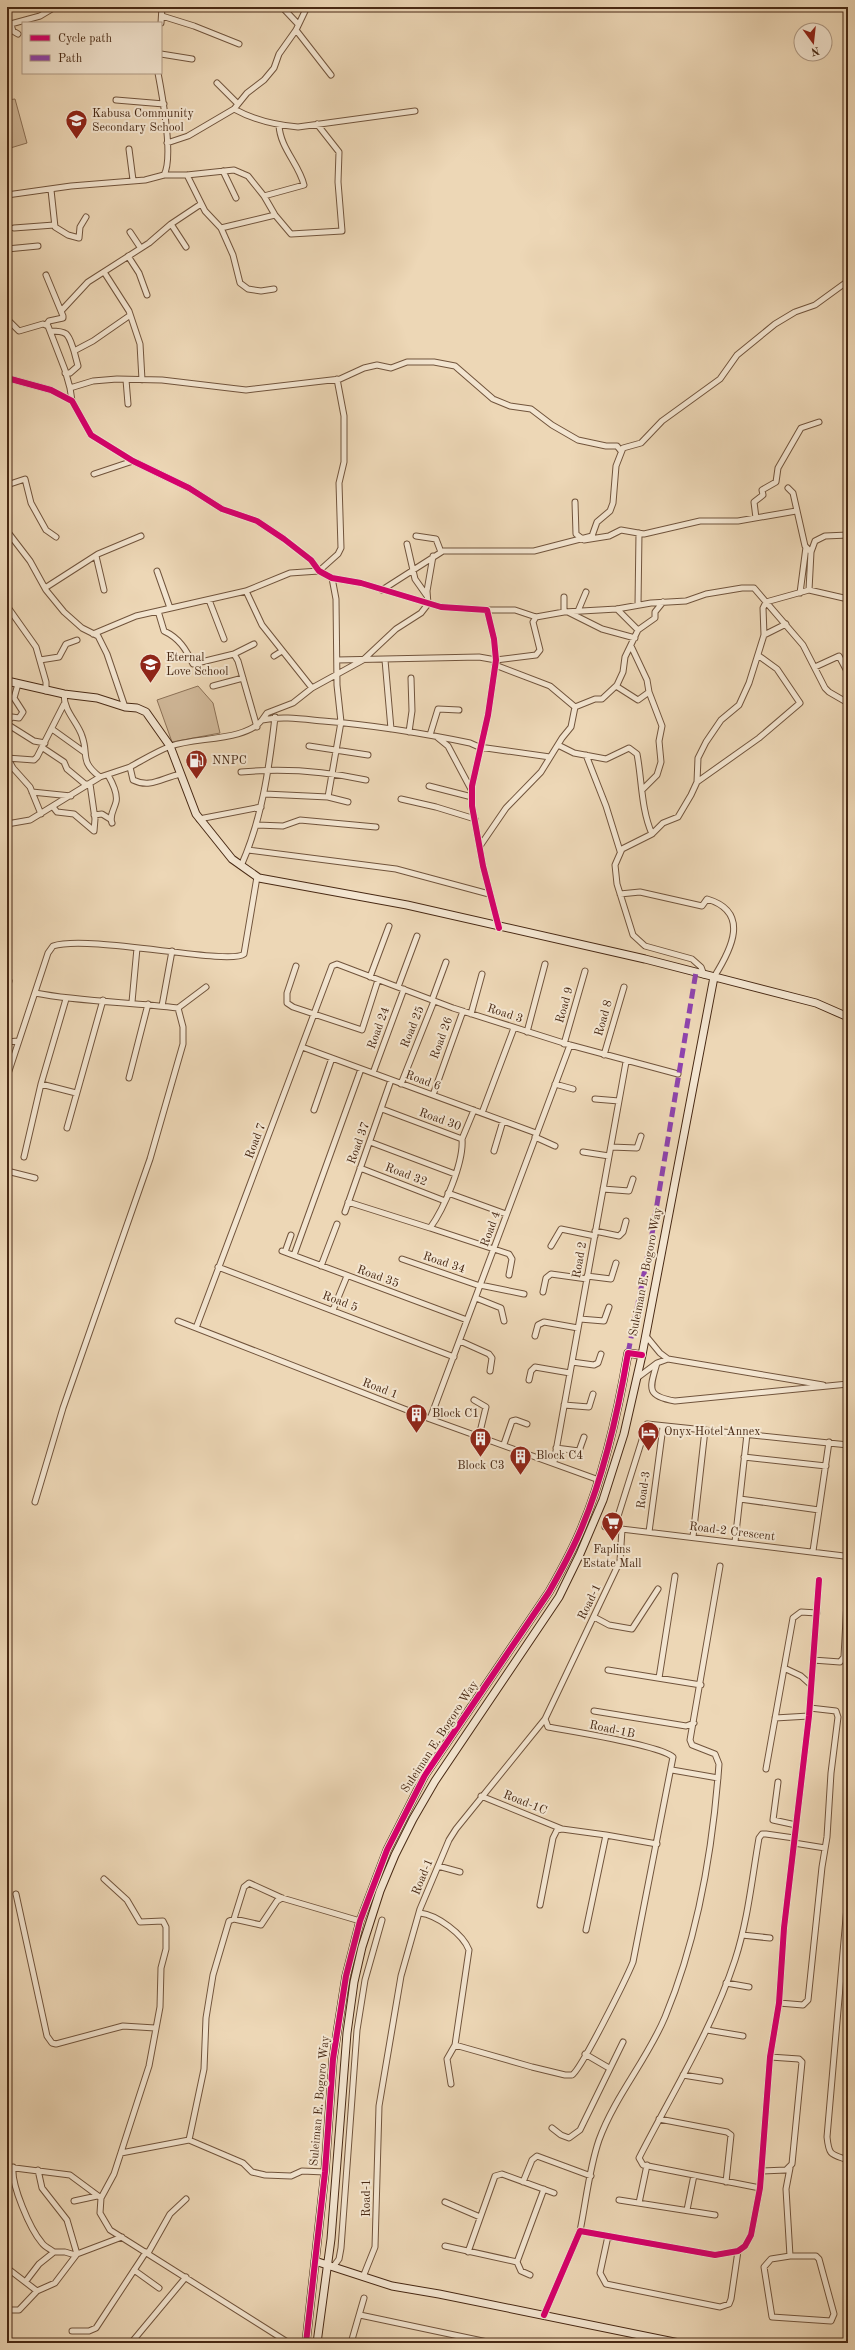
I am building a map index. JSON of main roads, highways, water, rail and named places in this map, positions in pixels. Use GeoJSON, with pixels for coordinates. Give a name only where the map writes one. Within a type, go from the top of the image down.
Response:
{"type":"FeatureCollection","features":[{"type":"Feature","properties":{"kind":"main road"},"geometry":{"type":"LineString","coordinates":[[7,682],[46,691],[96,698],[125,707],[137,708],[146,712],[170,746],[180,774],[200,819],[232,859],[240,866],[257,876],[407,905],[499,928],[645,959],[816,1003],[848,1017]]}},
{"type":"Feature","properties":{"kind":"main road","name":"Suleiman E. Bogoro Way"},"geometry":{"type":"LineString","coordinates":[[317,2343],[331,2266],[351,2002],[362,1946],[380,1891],[395,1856],[435,1781],[548,1614],[569,1578],[603,1500],[624,1434],[642,1355],[714,977]]}},
{"type":"Feature","properties":{"kind":"main road","name":"Suleiman E. Bogoro Way"},"geometry":{"type":"LineString","coordinates":[[306,2343],[325,2172],[333,2059],[346,1976],[360,1921],[387,1850],[403,1814],[436,1757],[549,1592],[582,1529],[599,1480],[617,1413],[628,1353],[642,1355]]}},
{"type":"Feature","properties":{"kind":"main road"},"geometry":{"type":"LineString","coordinates":[[315,2261],[400,2288],[439,2294],[679,2343]]}},
{"type":"Feature","properties":{"kind":"place","name":"Kabusa Community Secondary School"},"geometry":{"type":"Point","coordinates":[76,140]}},
{"type":"Feature","properties":{"kind":"place","name":"Eternal Love School"},"geometry":{"type":"Point","coordinates":[151,684]}},
{"type":"Feature","properties":{"kind":"place","name":"NNPC"},"geometry":{"type":"Point","coordinates":[197,780]}},
{"type":"Feature","properties":{"kind":"place","name":"Block C1"},"geometry":{"type":"Point","coordinates":[417,1434]}},
{"type":"Feature","properties":{"kind":"place","name":"Onyx Hotel Annex"},"geometry":{"type":"Point","coordinates":[648,1452]}},
{"type":"Feature","properties":{"kind":"place","name":"Block C3"},"geometry":{"type":"Point","coordinates":[481,1458]}},
{"type":"Feature","properties":{"kind":"place","name":"Block C4"},"geometry":{"type":"Point","coordinates":[520,1476]}},
{"type":"Feature","properties":{"kind":"place","name":"Faplins Estate Mall"},"geometry":{"type":"Point","coordinates":[612,1542]}}]}
